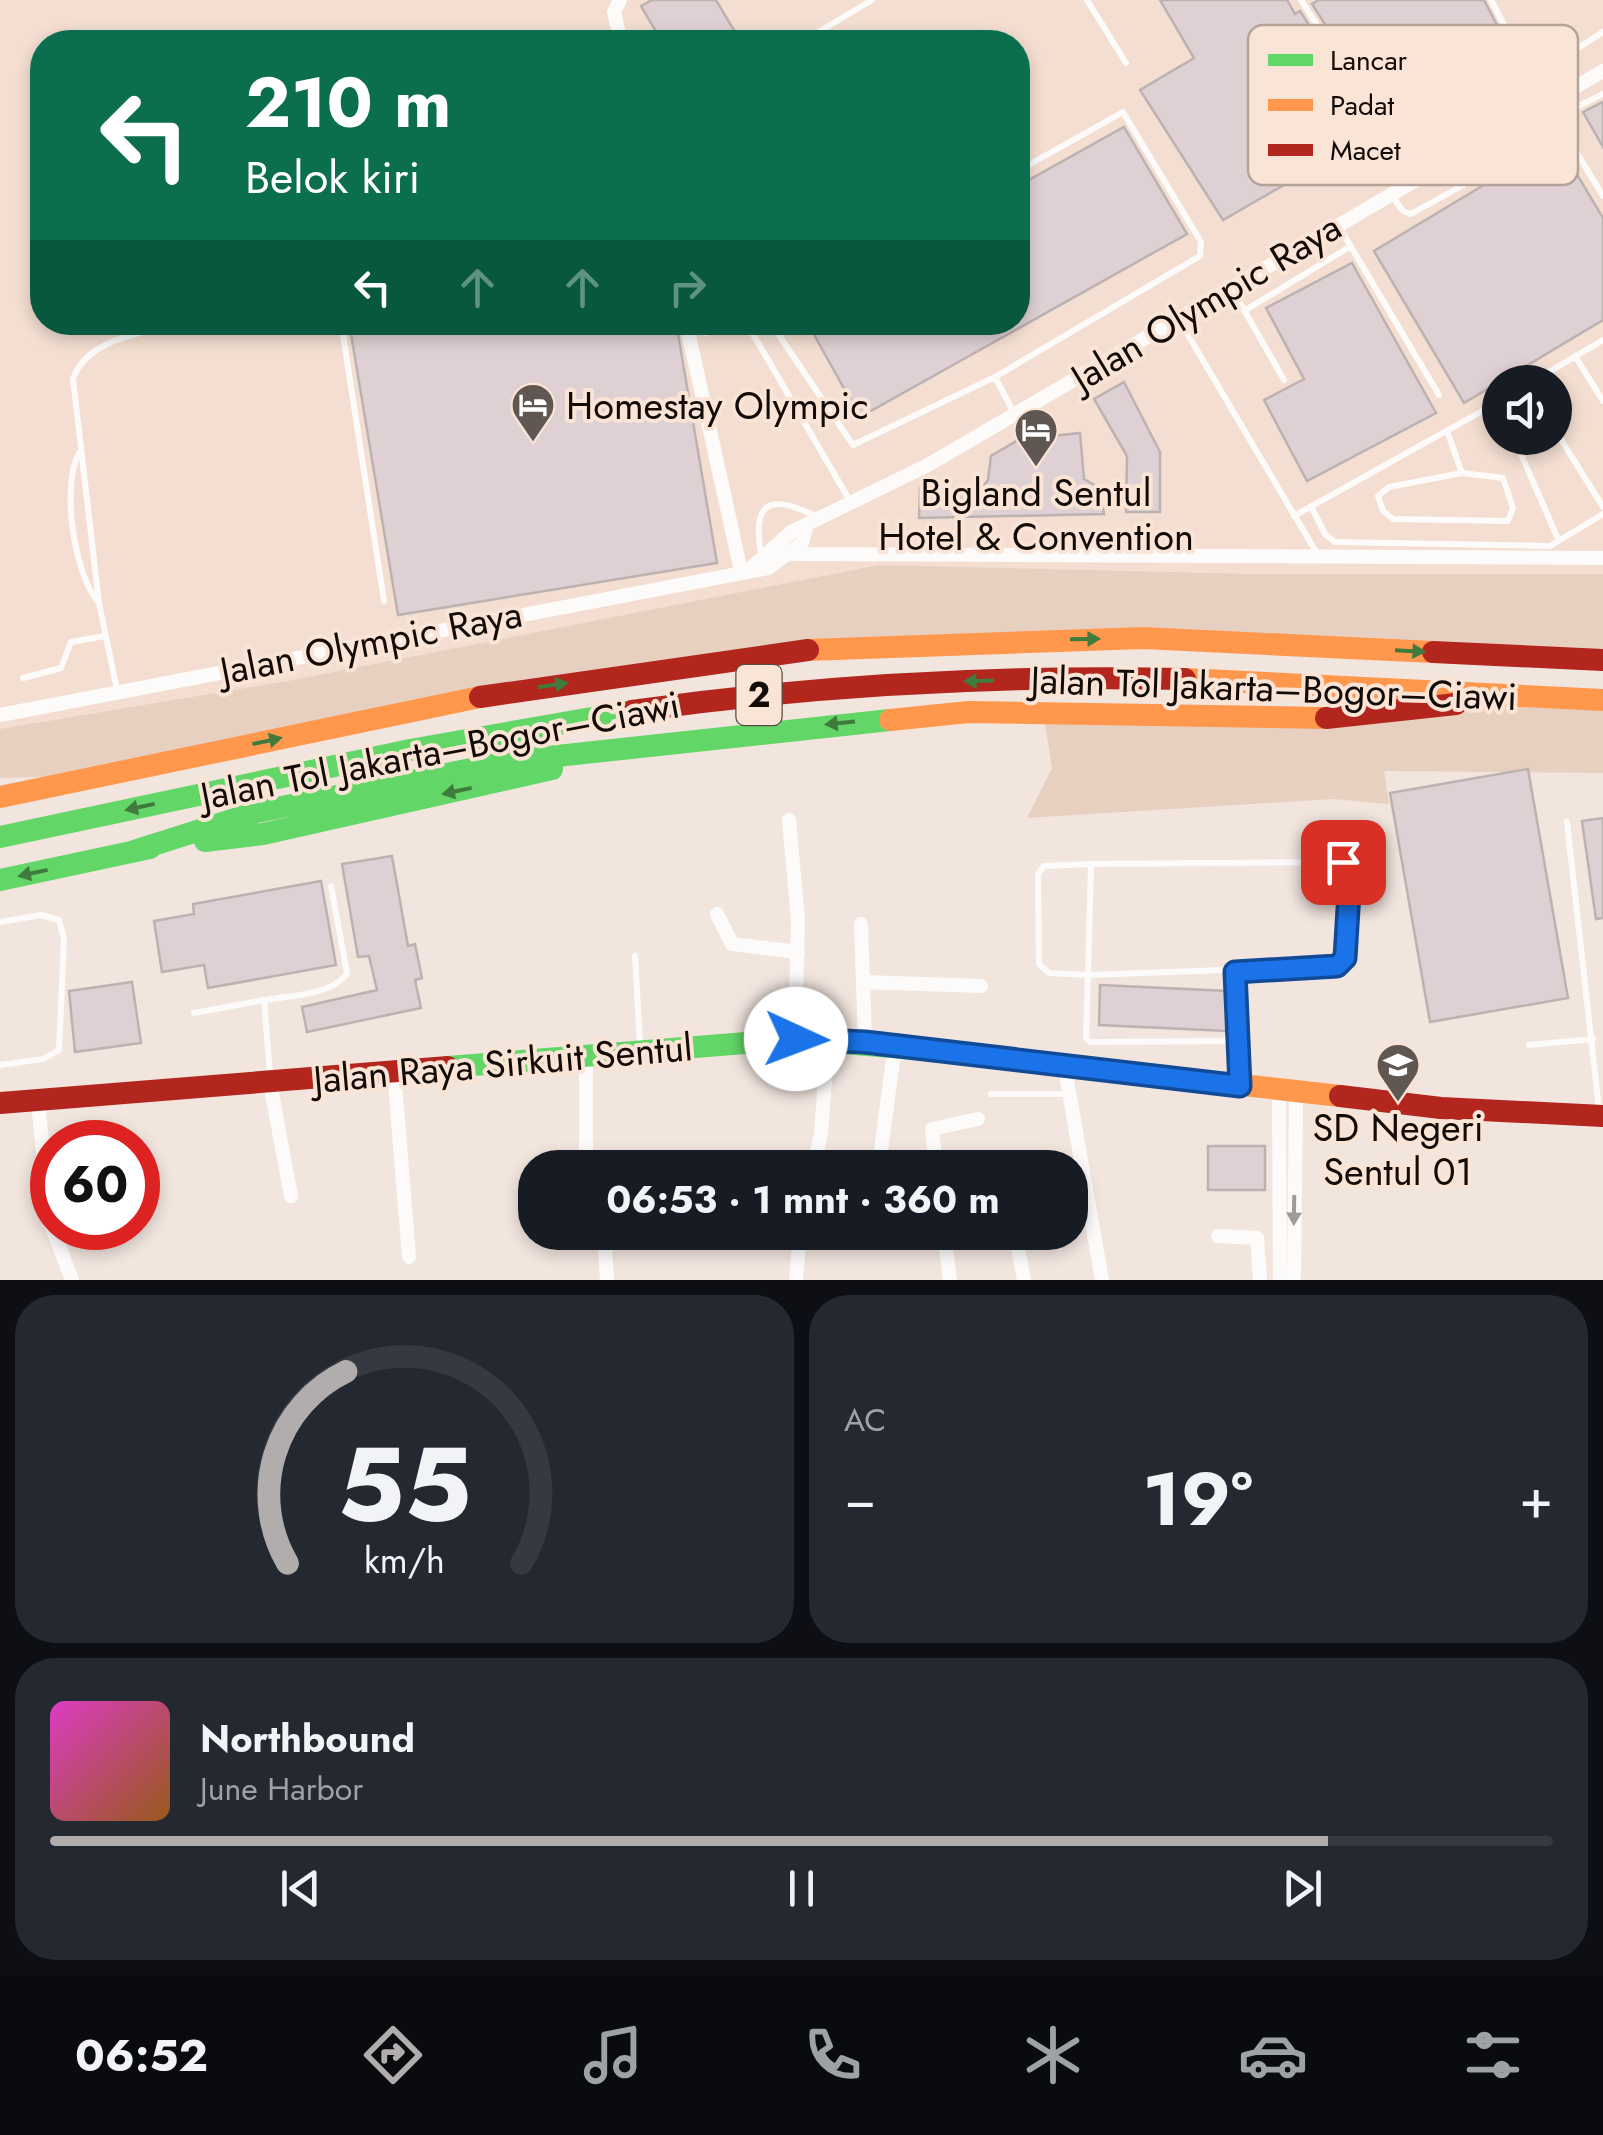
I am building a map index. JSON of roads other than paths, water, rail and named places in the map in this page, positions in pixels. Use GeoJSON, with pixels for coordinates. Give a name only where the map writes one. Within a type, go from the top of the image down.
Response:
{"type":"FeatureCollection","features":[{"type":"Feature","properties":{"kind":"main road","name":"Jalan Tol Jakarta–Bogor–Ciawi"},"geometry":{"type":"LineString","coordinates":[[0,797],[457,700],[833,646],[1143,638],[1603,660]]}},
{"type":"Feature","properties":{"kind":"main road","name":"Jalan Tol Jakarta–Bogor–Ciawi"},"geometry":{"type":"LineString","coordinates":[[0,837],[478,735],[826,687],[1135,677],[1603,700]]}},
{"type":"Feature","properties":{"kind":"main road"},"geometry":{"type":"LineString","coordinates":[[0,880],[134,850],[282,830],[515,779],[654,742],[969,712],[1336,718],[1531,696]]}},
{"type":"Feature","properties":{"kind":"main road"},"geometry":{"type":"LineString","coordinates":[[0,778],[103,775]]}},
{"type":"Feature","properties":{"kind":"main road","name":"Jalan Raya Sirkuit Sentul"},"geometry":{"type":"LineString","coordinates":[[0,1103],[796,1039],[865,1042],[1064,1063],[1440,1108],[1601,1116]]}},
{"type":"Feature","properties":{"kind":"street"},"geometry":{"type":"LineString","coordinates":[[619,30],[614,12],[620,0]]}},
{"type":"Feature","properties":{"kind":"street","name":"Jalan Olympic Raya"},"geometry":{"type":"LineString","coordinates":[[1578,85],[1603,71]]}},
{"type":"Feature","properties":{"kind":"street","name":"Jalan Olympic Raya"},"geometry":{"type":"LineString","coordinates":[[755,566],[792,532],[928,465],[1404,185]]}},
{"type":"Feature","properties":{"kind":"street"},"geometry":{"type":"LineString","coordinates":[[690,335],[755,566]]}},
{"type":"Feature","properties":{"kind":"street","name":"Jalan Olympic Raya"},"geometry":{"type":"LineString","coordinates":[[0,715],[755,566],[792,554],[802,543],[806,528]]}},
{"type":"Feature","properties":{"kind":"street"},"geometry":{"type":"LineString","coordinates":[[792,554],[1603,558]]}},
{"type":"Feature","properties":{"kind":"street"},"geometry":{"type":"LineString","coordinates":[[789,820],[798,952],[796,1039]]}},
{"type":"Feature","properties":{"kind":"street"},"geometry":{"type":"LineString","coordinates":[[717,914],[732,944],[798,952]]}},
{"type":"Feature","properties":{"kind":"street"},"geometry":{"type":"LineString","coordinates":[[861,924],[865,1042]]}},
{"type":"Feature","properties":{"kind":"street"},"geometry":{"type":"LineString","coordinates":[[864,982],[981,986]]}},
{"type":"Feature","properties":{"kind":"street"},"geometry":{"type":"LineString","coordinates":[[818,1150],[828,1040]]}},
{"type":"Feature","properties":{"kind":"street"},"geometry":{"type":"LineString","coordinates":[[881,1150],[895,1045]]}},
{"type":"Feature","properties":{"kind":"street"},"geometry":{"type":"LineString","coordinates":[[586,1054],[586,1150]]}},
{"type":"Feature","properties":{"kind":"street"},"geometry":{"type":"LineString","coordinates":[[1064,1063],[1079,1150]]}},
{"type":"Feature","properties":{"kind":"street"},"geometry":{"type":"LineString","coordinates":[[394,1071],[409,1257]]}},
{"type":"Feature","properties":{"kind":"street"},"geometry":{"type":"LineString","coordinates":[[270,1082],[291,1196]]}},
{"type":"Feature","properties":{"kind":"street"},"geometry":{"type":"LineString","coordinates":[[1280,1280],[1288,1092]]}},
{"type":"Feature","properties":{"kind":"street"},"geometry":{"type":"LineString","coordinates":[[1288,1092],[1294,1280]]}},
{"type":"Feature","properties":{"kind":"street"},"geometry":{"type":"LineString","coordinates":[[38,1102],[50,1222],[72,1280]]}},
{"type":"Feature","properties":{"kind":"street"},"geometry":{"type":"LineString","coordinates":[[934,1150],[932,1129],[978,1119]]}},
{"type":"Feature","properties":{"kind":"street"},"geometry":{"type":"LineString","coordinates":[[1088,1200],[1102,1280]]}},
{"type":"Feature","properties":{"kind":"street"},"geometry":{"type":"LineString","coordinates":[[1218,1236],[1257,1238],[1260,1280]]}},
{"type":"Feature","properties":{"kind":"street"},"geometry":{"type":"LineString","coordinates":[[605,1250],[607,1280]]}},
{"type":"Feature","properties":{"kind":"street"},"geometry":{"type":"LineString","coordinates":[[796,1280],[798,1250]]}},
{"type":"Feature","properties":{"kind":"street"},"geometry":{"type":"LineString","coordinates":[[946,1250],[950,1280]]}},
{"type":"Feature","properties":{"kind":"street"},"geometry":{"type":"LineString","coordinates":[[1018,1250],[1024,1280]]}},
{"type":"Feature","properties":{"kind":"lane"},"geometry":{"type":"LineString","coordinates":[[822,30],[872,0]]}},
{"type":"Feature","properties":{"kind":"lane"},"geometry":{"type":"LineString","coordinates":[[1088,0],[1126,63]]}},
{"type":"Feature","properties":{"kind":"lane"},"geometry":{"type":"LineString","coordinates":[[1301,0],[1317,25]]}},
{"type":"Feature","properties":{"kind":"lane"},"geometry":{"type":"LineString","coordinates":[[1491,0],[1504,25]]}},
{"type":"Feature","properties":{"kind":"lane"},"geometry":{"type":"LineString","coordinates":[[1578,48],[1603,32]]}},
{"type":"Feature","properties":{"kind":"lane"},"geometry":{"type":"LineString","coordinates":[[1578,107],[1603,94]]}},
{"type":"Feature","properties":{"kind":"lane"},"geometry":{"type":"LineString","coordinates":[[779,335],[853,445],[994,377],[1200,256],[1203,248],[1123,112],[1030,165]]}},
{"type":"Feature","properties":{"kind":"lane"},"geometry":{"type":"LineString","coordinates":[[1578,154],[1603,196]]}},
{"type":"Feature","properties":{"kind":"lane"},"geometry":{"type":"LineString","coordinates":[[1390,192],[1403,211],[1411,214],[1464,185]]}},
{"type":"Feature","properties":{"kind":"lane"},"geometry":{"type":"LineString","coordinates":[[1338,224],[1439,395]]}},
{"type":"Feature","properties":{"kind":"lane"},"geometry":{"type":"LineString","coordinates":[[1244,311],[1351,246]]}},
{"type":"Feature","properties":{"kind":"lane"},"geometry":{"type":"LineString","coordinates":[[1230,286],[1284,380]]}},
{"type":"Feature","properties":{"kind":"lane"},"geometry":{"type":"LineString","coordinates":[[1177,317],[1319,558]]}},
{"type":"Feature","properties":{"kind":"lane"},"geometry":{"type":"LineString","coordinates":[[116,690],[99,603],[73,379],[80,359],[95,348],[138,335]]}},
{"type":"Feature","properties":{"kind":"lane"},"geometry":{"type":"LineString","coordinates":[[343,335],[384,601]]}},
{"type":"Feature","properties":{"kind":"lane"},"geometry":{"type":"LineString","coordinates":[[754,335],[850,502]]}},
{"type":"Feature","properties":{"kind":"lane"},"geometry":{"type":"LineString","coordinates":[[1561,365],[1603,340]]}},
{"type":"Feature","properties":{"kind":"lane"},"geometry":{"type":"LineString","coordinates":[[1576,356],[1603,402]]}},
{"type":"Feature","properties":{"kind":"lane"},"geometry":{"type":"LineString","coordinates":[[994,377],[1015,414]]}},
{"type":"Feature","properties":{"kind":"lane"},"geometry":{"type":"LineString","coordinates":[[1294,516],[1482,413]]}},
{"type":"Feature","properties":{"kind":"lane"},"geometry":{"type":"LineString","coordinates":[[1447,431],[1462,473]]}},
{"type":"Feature","properties":{"kind":"lane"},"geometry":{"type":"LineString","coordinates":[[80,452],[69,475],[81,574],[99,603]]}},
{"type":"Feature","properties":{"kind":"lane"},"geometry":{"type":"LineString","coordinates":[[1521,455],[1558,539]]}},
{"type":"Feature","properties":{"kind":"lane"},"geometry":{"type":"LineString","coordinates":[[1311,506],[1325,534],[1335,542],[1542,546],[1603,510],[1570,455]]}},
{"type":"Feature","properties":{"kind":"lane"},"geometry":{"type":"LineString","coordinates":[[1462,473],[1502,478],[1513,516],[1502,524],[1393,519],[1383,511],[1378,496],[1389,487],[1462,473]]}},
{"type":"Feature","properties":{"kind":"lane"},"geometry":{"type":"LineString","coordinates":[[755,566],[759,516],[765,507],[775,501],[787,502],[820,518]]}},
{"type":"Feature","properties":{"kind":"lane"},"geometry":{"type":"LineString","coordinates":[[23,678],[61,668],[72,642],[105,636]]}},
{"type":"Feature","properties":{"kind":"lane"},"geometry":{"type":"LineString","coordinates":[[1566,822],[1601,1116]]}},
{"type":"Feature","properties":{"kind":"lane"},"geometry":{"type":"LineString","coordinates":[[1343,862],[1350,876],[1345,958],[1337,966],[1235,972],[1088,975],[1042,971],[1038,874],[1044,866],[1092,864],[1343,862]]}},
{"type":"Feature","properties":{"kind":"lane"},"geometry":{"type":"LineString","coordinates":[[1092,864],[1084,1034],[1090,1042],[1238,1041]]}},
{"type":"Feature","properties":{"kind":"lane"},"geometry":{"type":"LineString","coordinates":[[194,1013],[328,988],[345,977],[347,967],[331,886]]}},
{"type":"Feature","properties":{"kind":"lane"},"geometry":{"type":"LineString","coordinates":[[0,922],[52,916],[59,920],[64,940],[60,1050],[44,1059],[0,1065]]}},
{"type":"Feature","properties":{"kind":"lane"},"geometry":{"type":"LineString","coordinates":[[635,956],[640,1050]]}},
{"type":"Feature","properties":{"kind":"lane"},"geometry":{"type":"LineString","coordinates":[[1235,972],[1240,1086]]}},
{"type":"Feature","properties":{"kind":"lane"},"geometry":{"type":"LineString","coordinates":[[264,1000],[270,1082]]}},
{"type":"Feature","properties":{"kind":"lane"},"geometry":{"type":"LineString","coordinates":[[1529,1045],[1593,1039]]}},
{"type":"Feature","properties":{"kind":"lane"},"geometry":{"type":"LineString","coordinates":[[991,1094],[1069,1094]]}},
{"type":"Feature","properties":{"kind":"place","name":"Homestay Olympic"},"geometry":{"type":"Point","coordinates":[533,443]}},
{"type":"Feature","properties":{"kind":"place","name":"Bigland Sentul Hotel & Convention"},"geometry":{"type":"Point","coordinates":[1036,468]}},
{"type":"Feature","properties":{"kind":"place","name":"SD Negeri Sentul 01"},"geometry":{"type":"Point","coordinates":[1398,1103]}}]}
